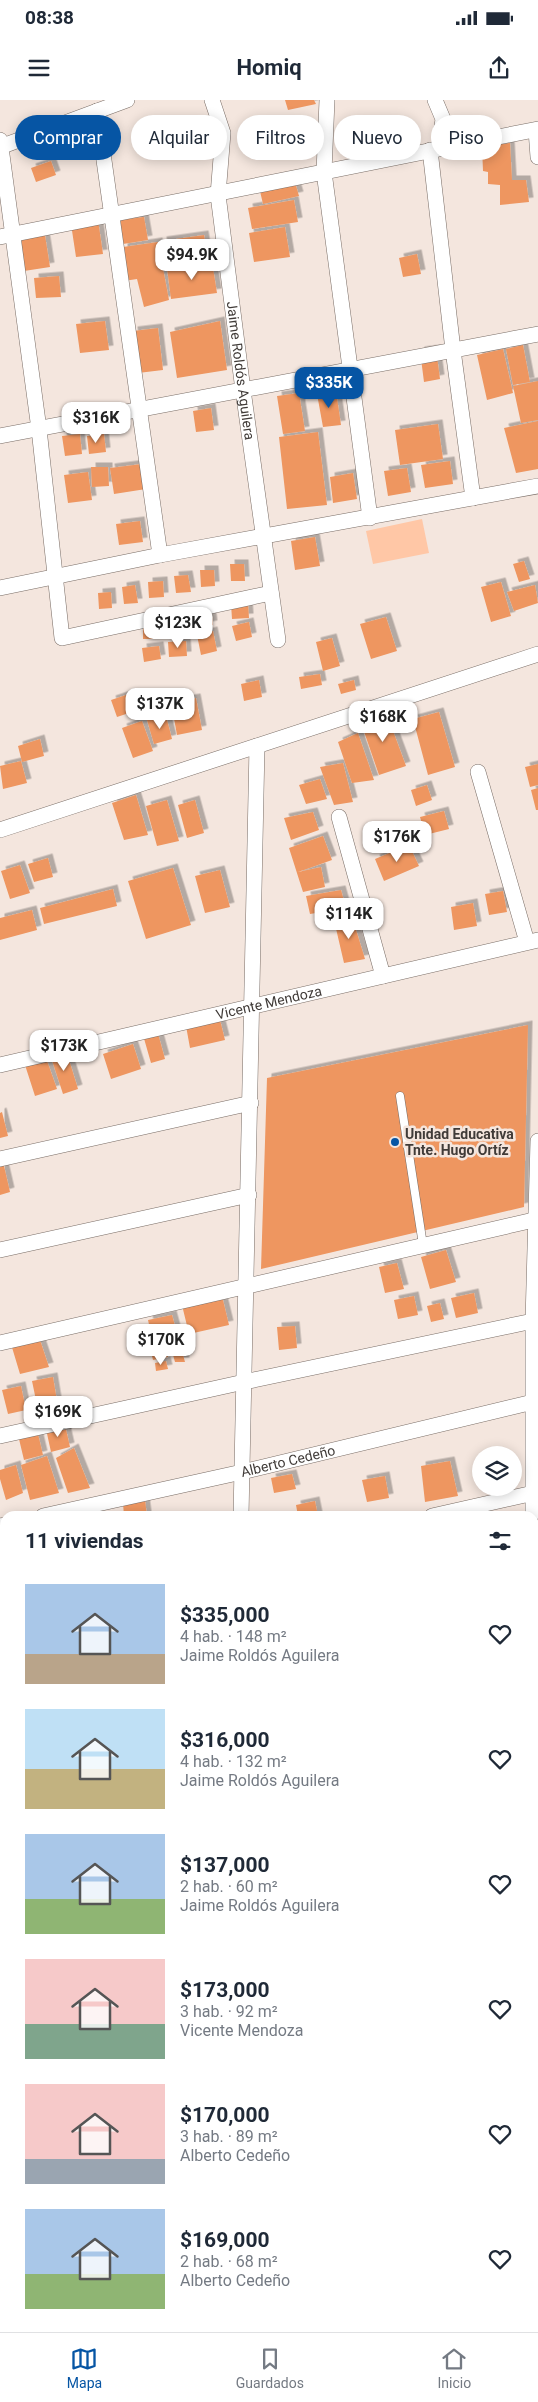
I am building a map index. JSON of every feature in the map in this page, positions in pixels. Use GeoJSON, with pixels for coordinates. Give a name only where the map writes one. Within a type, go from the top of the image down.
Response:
{"type":"FeatureCollection","features":[{"type":"Feature","properties":{"kind":"street"},"geometry":{"type":"LineString","coordinates":[[127,100],[1,144],[6,235],[39,429],[62,638],[271,593]]}},
{"type":"Feature","properties":{"kind":"street","name":"Jaime Roldós Aguilera"},"geometry":{"type":"LineString","coordinates":[[212,100],[223,133],[218,195],[242,390],[278,640]]}},
{"type":"Feature","properties":{"kind":"street"},"geometry":{"type":"LineString","coordinates":[[327,100],[324,172],[370,518]]}},
{"type":"Feature","properties":{"kind":"street"},"geometry":{"type":"LineString","coordinates":[[435,100],[441,115]]}},
{"type":"Feature","properties":{"kind":"street"},"geometry":{"type":"LineString","coordinates":[[97,111],[160,555]]}},
{"type":"Feature","properties":{"kind":"street"},"geometry":{"type":"LineString","coordinates":[[502,136],[537,130],[538,157]]}},
{"type":"Feature","properties":{"kind":"street"},"geometry":{"type":"LineString","coordinates":[[6,235],[218,195],[431,149]]}},
{"type":"Feature","properties":{"kind":"street"},"geometry":{"type":"LineString","coordinates":[[435,160],[452,350],[473,498]]}},
{"type":"Feature","properties":{"kind":"street"},"geometry":{"type":"LineString","coordinates":[[0,436],[538,334]]}},
{"type":"Feature","properties":{"kind":"street"},"geometry":{"type":"LineString","coordinates":[[0,588],[160,555],[538,486]]}},
{"type":"Feature","properties":{"kind":"street"},"geometry":{"type":"LineString","coordinates":[[0,830],[538,654]]}},
{"type":"Feature","properties":{"kind":"street"},"geometry":{"type":"LineString","coordinates":[[242,1511],[257,746]]}},
{"type":"Feature","properties":{"kind":"street"},"geometry":{"type":"LineString","coordinates":[[478,772],[532,941]]}},
{"type":"Feature","properties":{"kind":"street"},"geometry":{"type":"LineString","coordinates":[[339,818],[383,976]]}},
{"type":"Feature","properties":{"kind":"street","name":"Vicente Mendoza"},"geometry":{"type":"LineString","coordinates":[[0,1065],[532,941]]}},
{"type":"Feature","properties":{"kind":"street"},"geometry":{"type":"LineString","coordinates":[[0,1159],[251,1103]]}},
{"type":"Feature","properties":{"kind":"street"},"geometry":{"type":"LineString","coordinates":[[474,1511],[534,1504],[533,1402],[535,1383],[538,1141]]}},
{"type":"Feature","properties":{"kind":"street"},"geometry":{"type":"LineString","coordinates":[[0,1250],[249,1195]]}},
{"type":"Feature","properties":{"kind":"street"},"geometry":{"type":"LineString","coordinates":[[0,1343],[538,1219]]}},
{"type":"Feature","properties":{"kind":"street"},"geometry":{"type":"LineString","coordinates":[[0,1436],[244,1382],[535,1313]]}},
{"type":"Feature","properties":{"kind":"street","name":"Alberto Cedeño"},"geometry":{"type":"LineString","coordinates":[[66,1511],[242,1472],[533,1402]]}},
{"type":"Feature","properties":{"kind":"lane"},"geometry":{"type":"LineString","coordinates":[[400,1096],[423,1245]]}},
{"type":"Feature","properties":{"kind":"shaded area"},"geometry":{"type":"Polygon","coordinates":[[[422,519],[429,553],[373,564],[366,531],[422,519]]]}},
{"type":"Feature","properties":{"kind":"building"},"geometry":{"type":"Polygon","coordinates":[[[285,100],[314,100],[316,104],[288,110],[285,100]]]}},
{"type":"Feature","properties":{"kind":"building"},"geometry":{"type":"Polygon","coordinates":[[[510,143],[512,180],[526,180],[529,202],[500,205],[500,185],[488,184],[488,172],[483,171],[483,160],[502,160],[502,144],[510,143]]]}},
{"type":"Feature","properties":{"kind":"building"},"geometry":{"type":"Polygon","coordinates":[[[51,161],[56,175],[36,182],[31,168],[51,161]]]}},
{"type":"Feature","properties":{"kind":"building"},"geometry":{"type":"Polygon","coordinates":[[[294,179],[299,196],[263,204],[259,187],[294,179]]]}},
{"type":"Feature","properties":{"kind":"building"},"geometry":{"type":"Polygon","coordinates":[[[294,200],[298,222],[252,229],[248,208],[294,200]]]}},
{"type":"Feature","properties":{"kind":"building"},"geometry":{"type":"Polygon","coordinates":[[[144,217],[148,240],[123,244],[120,220],[144,217]]]}},
{"type":"Feature","properties":{"kind":"building"},"geometry":{"type":"Polygon","coordinates":[[[98,220],[103,254],[76,257],[71,224],[98,220]]]}},
{"type":"Feature","properties":{"kind":"building"},"geometry":{"type":"Polygon","coordinates":[[[285,227],[290,257],[254,262],[249,233],[285,227]]]}},
{"type":"Feature","properties":{"kind":"building"},"geometry":{"type":"Polygon","coordinates":[[[44,229],[50,267],[24,271],[18,233],[44,229]]]}},
{"type":"Feature","properties":{"kind":"building"},"geometry":{"type":"Polygon","coordinates":[[[204,235],[208,259],[166,265],[162,241],[204,235]]]}},
{"type":"Feature","properties":{"kind":"building"},"geometry":{"type":"Polygon","coordinates":[[[158,242],[169,300],[144,307],[137,279],[124,281],[123,247],[158,242]]]}},
{"type":"Feature","properties":{"kind":"building"},"geometry":{"type":"Polygon","coordinates":[[[417,254],[421,274],[403,277],[399,258],[417,254]]]}},
{"type":"Feature","properties":{"kind":"building"},"geometry":{"type":"Polygon","coordinates":[[[212,262],[217,293],[171,299],[167,268],[212,262]]]}},
{"type":"Feature","properties":{"kind":"building"},"geometry":{"type":"Polygon","coordinates":[[[59,276],[61,297],[36,298],[34,278],[59,276]]]}},
{"type":"Feature","properties":{"kind":"building"},"geometry":{"type":"Polygon","coordinates":[[[105,321],[109,350],[80,353],[76,324],[105,321]]]}},
{"type":"Feature","properties":{"kind":"building"},"geometry":{"type":"Polygon","coordinates":[[[220,321],[227,370],[177,378],[170,332],[220,321]]]}},
{"type":"Feature","properties":{"kind":"building"},"geometry":{"type":"Polygon","coordinates":[[[158,328],[163,370],[138,373],[133,331],[158,328]]]}},
{"type":"Feature","properties":{"kind":"building"},"geometry":{"type":"Polygon","coordinates":[[[523,345],[530,382],[513,385],[506,349],[523,345]]]}},
{"type":"Feature","properties":{"kind":"building"},"geometry":{"type":"Polygon","coordinates":[[[436,349],[440,379],[424,382],[420,351],[436,349]]]}},
{"type":"Feature","properties":{"kind":"building"},"geometry":{"type":"Polygon","coordinates":[[[503,349],[513,393],[487,400],[477,355],[503,349]]]}},
{"type":"Feature","properties":{"kind":"building"},"geometry":{"type":"Polygon","coordinates":[[[538,381],[538,420],[521,423],[513,386],[538,381]]]}},
{"type":"Feature","properties":{"kind":"building"},"geometry":{"type":"Polygon","coordinates":[[[336,391],[341,425],[323,427],[317,394],[336,391]]]}},
{"type":"Feature","properties":{"kind":"building"},"geometry":{"type":"Polygon","coordinates":[[[299,393],[305,431],[283,434],[277,396],[299,393]]]}},
{"type":"Feature","properties":{"kind":"building"},"geometry":{"type":"Polygon","coordinates":[[[211,408],[214,430],[196,432],[193,411],[211,408]]]}},
{"type":"Feature","properties":{"kind":"building"},"geometry":{"type":"Polygon","coordinates":[[[538,421],[538,469],[516,473],[504,428],[538,421]]]}},
{"type":"Feature","properties":{"kind":"building"},"geometry":{"type":"Polygon","coordinates":[[[438,424],[443,459],[400,465],[395,430],[438,424]]]}},
{"type":"Feature","properties":{"kind":"building"},"geometry":{"type":"Polygon","coordinates":[[[318,432],[327,505],[287,509],[279,437],[318,432]]]}},
{"type":"Feature","properties":{"kind":"building"},"geometry":{"type":"Polygon","coordinates":[[[80,434],[82,454],[65,456],[62,436],[80,434]]]}},
{"type":"Feature","properties":{"kind":"building"},"geometry":{"type":"Polygon","coordinates":[[[104,434],[106,452],[89,454],[87,436],[104,434]]]}},
{"type":"Feature","properties":{"kind":"building"},"geometry":{"type":"Polygon","coordinates":[[[450,461],[453,484],[425,488],[421,465],[450,461]]]}},
{"type":"Feature","properties":{"kind":"building"},"geometry":{"type":"Polygon","coordinates":[[[142,464],[146,489],[114,494],[110,468],[142,464]]]}},
{"type":"Feature","properties":{"kind":"building"},"geometry":{"type":"Polygon","coordinates":[[[91,467],[108,467],[109,486],[92,487],[91,467]]]}},
{"type":"Feature","properties":{"kind":"building"},"geometry":{"type":"Polygon","coordinates":[[[407,468],[411,492],[388,496],[384,471],[407,468]]]}},
{"type":"Feature","properties":{"kind":"building"},"geometry":{"type":"Polygon","coordinates":[[[88,472],[92,500],[68,503],[64,475],[88,472]]]}},
{"type":"Feature","properties":{"kind":"building"},"geometry":{"type":"Polygon","coordinates":[[[353,473],[357,499],[333,503],[330,477],[353,473]]]}},
{"type":"Feature","properties":{"kind":"building"},"geometry":{"type":"Polygon","coordinates":[[[140,521],[143,542],[119,545],[116,524],[140,521]]]}},
{"type":"Feature","properties":{"kind":"building"},"geometry":{"type":"Polygon","coordinates":[[[315,537],[320,566],[295,570],[291,541],[315,537]]]}},
{"type":"Feature","properties":{"kind":"building"},"geometry":{"type":"Polygon","coordinates":[[[524,561],[530,579],[519,582],[513,564],[524,561]]]}},
{"type":"Feature","properties":{"kind":"building"},"geometry":{"type":"Polygon","coordinates":[[[230,564],[244,564],[245,581],[231,581],[230,564]]]}},
{"type":"Feature","properties":{"kind":"building"},"geometry":{"type":"Polygon","coordinates":[[[200,570],[214,570],[215,586],[201,587],[200,570]]]}},
{"type":"Feature","properties":{"kind":"building"},"geometry":{"type":"Polygon","coordinates":[[[188,575],[191,592],[176,593],[174,576],[188,575]]]}},
{"type":"Feature","properties":{"kind":"building"},"geometry":{"type":"Polygon","coordinates":[[[163,581],[164,597],[149,598],[148,582],[163,581]]]}},
{"type":"Feature","properties":{"kind":"building"},"geometry":{"type":"Polygon","coordinates":[[[501,582],[511,616],[491,622],[481,587],[501,582]]]}},
{"type":"Feature","properties":{"kind":"building"},"geometry":{"type":"Polygon","coordinates":[[[135,585],[138,603],[124,604],[122,587],[135,585]]]}},
{"type":"Feature","properties":{"kind":"building"},"geometry":{"type":"Polygon","coordinates":[[[535,585],[538,603],[514,611],[507,592],[535,585]]]}},
{"type":"Feature","properties":{"kind":"building"},"geometry":{"type":"Polygon","coordinates":[[[111,592],[112,608],[99,609],[98,593],[111,592]]]}},
{"type":"Feature","properties":{"kind":"building"},"geometry":{"type":"Polygon","coordinates":[[[248,603],[249,618],[232,619],[231,604],[248,603]]]}},
{"type":"Feature","properties":{"kind":"building"},"geometry":{"type":"Polygon","coordinates":[[[211,608],[213,625],[200,627],[197,610],[211,608]]]}},
{"type":"Feature","properties":{"kind":"building"},"geometry":{"type":"Polygon","coordinates":[[[179,615],[181,633],[167,635],[165,617],[179,615]]]}},
{"type":"Feature","properties":{"kind":"building"},"geometry":{"type":"Polygon","coordinates":[[[386,617],[397,651],[371,659],[360,624],[386,617]]]}},
{"type":"Feature","properties":{"kind":"building"},"geometry":{"type":"Polygon","coordinates":[[[159,622],[160,639],[143,639],[143,623],[159,622]]]}},
{"type":"Feature","properties":{"kind":"building"},"geometry":{"type":"Polygon","coordinates":[[[249,622],[252,637],[236,641],[232,626],[249,622]]]}},
{"type":"Feature","properties":{"kind":"building"},"geometry":{"type":"Polygon","coordinates":[[[213,631],[217,651],[201,655],[197,635],[213,631]]]}},
{"type":"Feature","properties":{"kind":"building"},"geometry":{"type":"Polygon","coordinates":[[[332,638],[340,666],[323,671],[316,642],[332,638]]]}},
{"type":"Feature","properties":{"kind":"building"},"geometry":{"type":"Polygon","coordinates":[[[186,641],[187,656],[169,657],[168,642],[186,641]]]}},
{"type":"Feature","properties":{"kind":"building"},"geometry":{"type":"Polygon","coordinates":[[[159,646],[161,659],[144,662],[142,648],[159,646]]]}},
{"type":"Feature","properties":{"kind":"building"},"geometry":{"type":"Polygon","coordinates":[[[320,674],[322,685],[301,689],[299,677],[320,674]]]}},
{"type":"Feature","properties":{"kind":"building"},"geometry":{"type":"Polygon","coordinates":[[[259,680],[262,697],[244,701],[241,684],[259,680]]]}},
{"type":"Feature","properties":{"kind":"building"},"geometry":{"type":"Polygon","coordinates":[[[354,680],[356,690],[341,694],[338,684],[354,680]]]}},
{"type":"Feature","properties":{"kind":"building"},"geometry":{"type":"Polygon","coordinates":[[[129,694],[135,711],[117,717],[111,700],[129,694]]]}},
{"type":"Feature","properties":{"kind":"building"},"geometry":{"type":"Polygon","coordinates":[[[196,698],[202,730],[177,735],[171,702],[196,698]]]}},
{"type":"Feature","properties":{"kind":"building"},"geometry":{"type":"Polygon","coordinates":[[[386,712],[406,766],[379,775],[360,720],[386,712]]]}},
{"type":"Feature","properties":{"kind":"building"},"geometry":{"type":"Polygon","coordinates":[[[439,712],[455,767],[428,775],[413,719],[439,712]]]}},
{"type":"Feature","properties":{"kind":"building"},"geometry":{"type":"Polygon","coordinates":[[[166,716],[172,739],[154,744],[147,720],[166,716]]]}},
{"type":"Feature","properties":{"kind":"building"},"geometry":{"type":"Polygon","coordinates":[[[142,721],[153,751],[133,758],[122,728],[142,721]]]}},
{"type":"Feature","properties":{"kind":"building"},"geometry":{"type":"Polygon","coordinates":[[[358,733],[374,780],[352,783],[338,742],[358,733]]]}},
{"type":"Feature","properties":{"kind":"building"},"geometry":{"type":"Polygon","coordinates":[[[40,739],[44,756],[22,762],[18,746],[40,739]]]}},
{"type":"Feature","properties":{"kind":"building"},"geometry":{"type":"Polygon","coordinates":[[[21,761],[27,783],[3,789],[0,766],[21,761]]]}},
{"type":"Feature","properties":{"kind":"building"},"geometry":{"type":"Polygon","coordinates":[[[343,763],[353,802],[334,805],[320,767],[343,763]]]}},
{"type":"Feature","properties":{"kind":"building"},"geometry":{"type":"Polygon","coordinates":[[[538,764],[538,785],[530,787],[525,767],[538,764]]]}},
{"type":"Feature","properties":{"kind":"building"},"geometry":{"type":"Polygon","coordinates":[[[320,779],[327,799],[306,804],[299,785],[320,779]]]}},
{"type":"Feature","properties":{"kind":"building"},"geometry":{"type":"Polygon","coordinates":[[[427,785],[432,800],[416,806],[411,790],[427,785]]]}},
{"type":"Feature","properties":{"kind":"building"},"geometry":{"type":"Polygon","coordinates":[[[538,788],[538,810],[536,810],[531,790],[538,788]]]}},
{"type":"Feature","properties":{"kind":"building"},"geometry":{"type":"Polygon","coordinates":[[[136,795],[148,835],[124,840],[112,803],[136,795]]]}},
{"type":"Feature","properties":{"kind":"building"},"geometry":{"type":"Polygon","coordinates":[[[167,800],[179,841],[157,846],[146,806],[167,800]]]}},
{"type":"Feature","properties":{"kind":"building"},"geometry":{"type":"Polygon","coordinates":[[[195,800],[204,833],[187,838],[178,805],[195,800]]]}},
{"type":"Feature","properties":{"kind":"building"},"geometry":{"type":"Polygon","coordinates":[[[444,811],[449,829],[425,835],[420,817],[444,811]]]}},
{"type":"Feature","properties":{"kind":"building"},"geometry":{"type":"Polygon","coordinates":[[[313,812],[319,830],[291,840],[284,818],[313,812]]]}},
{"type":"Feature","properties":{"kind":"building"},"geometry":{"type":"Polygon","coordinates":[[[323,836],[332,860],[298,872],[321,867],[325,887],[303,892],[289,848],[323,836]]]}},
{"type":"Feature","properties":{"kind":"building"},"geometry":{"type":"Polygon","coordinates":[[[409,845],[419,866],[384,881],[375,859],[409,845]]]}},
{"type":"Feature","properties":{"kind":"building"},"geometry":{"type":"Polygon","coordinates":[[[48,858],[53,877],[34,882],[28,864],[48,858]]]}},
{"type":"Feature","properties":{"kind":"building"},"geometry":{"type":"Polygon","coordinates":[[[20,865],[30,893],[10,899],[1,871],[20,865]]]}},
{"type":"Feature","properties":{"kind":"building"},"geometry":{"type":"Polygon","coordinates":[[[173,868],[191,925],[146,939],[128,881],[173,868]]]}},
{"type":"Feature","properties":{"kind":"building"},"geometry":{"type":"Polygon","coordinates":[[[220,870],[230,907],[205,913],[195,876],[220,870]]]}},
{"type":"Feature","properties":{"kind":"building"},"geometry":{"type":"Polygon","coordinates":[[[113,889],[117,906],[44,924],[40,908],[113,889]]]}},
{"type":"Feature","properties":{"kind":"building"},"geometry":{"type":"Polygon","coordinates":[[[341,890],[346,908],[310,914],[306,896],[341,890]]]}},
{"type":"Feature","properties":{"kind":"building"},"geometry":{"type":"Polygon","coordinates":[[[503,891],[507,912],[489,915],[485,894],[503,891]]]}},
{"type":"Feature","properties":{"kind":"building"},"geometry":{"type":"Polygon","coordinates":[[[473,903],[477,926],[454,930],[451,907],[473,903]]]}},
{"type":"Feature","properties":{"kind":"building"},"geometry":{"type":"Polygon","coordinates":[[[32,910],[37,930],[0,940],[0,918],[32,910]]]}},
{"type":"Feature","properties":{"kind":"building"},"geometry":{"type":"Polygon","coordinates":[[[332,912],[333,924],[321,927],[316,915],[332,912]]]}},
{"type":"Feature","properties":{"kind":"building"},"geometry":{"type":"Polygon","coordinates":[[[352,917],[365,959],[344,963],[334,920],[352,917]]]}},
{"type":"Feature","properties":{"kind":"building"},"geometry":{"type":"Polygon","coordinates":[[[219,1016],[225,1040],[190,1048],[186,1026],[219,1016]]]}},
{"type":"Feature","properties":{"kind":"building","name":"Unidad Educativa Tnte. Hugo Ortíz"},"geometry":{"type":"Polygon","coordinates":[[[528,1025],[524,1207],[261,1269],[267,1078],[528,1025]]]}},
{"type":"Feature","properties":{"kind":"building"},"geometry":{"type":"Polygon","coordinates":[[[157,1030],[165,1059],[151,1063],[143,1035],[157,1030]]]}},
{"type":"Feature","properties":{"kind":"building"},"geometry":{"type":"Polygon","coordinates":[[[133,1044],[141,1069],[111,1079],[103,1054],[133,1044]]]}},
{"type":"Feature","properties":{"kind":"building"},"geometry":{"type":"Polygon","coordinates":[[[66,1050],[78,1089],[63,1094],[50,1054],[66,1050]]]}},
{"type":"Feature","properties":{"kind":"building"},"geometry":{"type":"Polygon","coordinates":[[[46,1058],[57,1089],[35,1096],[25,1065],[46,1058]]]}},
{"type":"Feature","properties":{"kind":"building"},"geometry":{"type":"Polygon","coordinates":[[[2,1112],[8,1136],[0,1138],[0,1113],[2,1112]]]}},
{"type":"Feature","properties":{"kind":"building"},"geometry":{"type":"Polygon","coordinates":[[[0,1166],[4,1166],[10,1192],[0,1195],[0,1166]]]}},
{"type":"Feature","properties":{"kind":"building"},"geometry":{"type":"Polygon","coordinates":[[[446,1250],[456,1282],[430,1289],[421,1257],[446,1250]]]}},
{"type":"Feature","properties":{"kind":"building"},"geometry":{"type":"Polygon","coordinates":[[[397,1263],[404,1289],[385,1293],[379,1267],[397,1263]]]}},
{"type":"Feature","properties":{"kind":"building"},"geometry":{"type":"Polygon","coordinates":[[[221,1292],[229,1325],[189,1334],[181,1301],[221,1292]]]}},
{"type":"Feature","properties":{"kind":"building"},"geometry":{"type":"Polygon","coordinates":[[[474,1293],[478,1313],[456,1318],[451,1298],[474,1293]]]}},
{"type":"Feature","properties":{"kind":"building"},"geometry":{"type":"Polygon","coordinates":[[[414,1296],[418,1315],[398,1319],[394,1300],[414,1296]]]}},
{"type":"Feature","properties":{"kind":"building"},"geometry":{"type":"Polygon","coordinates":[[[440,1303],[444,1319],[431,1322],[427,1306],[440,1303]]]}},
{"type":"Feature","properties":{"kind":"building"},"geometry":{"type":"Polygon","coordinates":[[[172,1315],[185,1362],[175,1362],[170,1344],[167,1345],[168,1357],[153,1360],[150,1348],[154,1347],[148,1320],[172,1315]]]}},
{"type":"Feature","properties":{"kind":"building"},"geometry":{"type":"Polygon","coordinates":[[[295,1326],[297,1348],[279,1350],[277,1327],[295,1326]]]}},
{"type":"Feature","properties":{"kind":"building"},"geometry":{"type":"Polygon","coordinates":[[[40,1340],[49,1367],[20,1374],[11,1344],[40,1340]]]}},
{"type":"Feature","properties":{"kind":"building"},"geometry":{"type":"Polygon","coordinates":[[[166,1361],[168,1369],[156,1371],[155,1363],[166,1361]]]}},
{"type":"Feature","properties":{"kind":"building"},"geometry":{"type":"Polygon","coordinates":[[[53,1377],[57,1401],[37,1405],[32,1381],[53,1377]]]}},
{"type":"Feature","properties":{"kind":"building"},"geometry":{"type":"Polygon","coordinates":[[[21,1386],[26,1410],[8,1414],[2,1390],[21,1386]]]}},
{"type":"Feature","properties":{"kind":"building"},"geometry":{"type":"Polygon","coordinates":[[[65,1425],[70,1447],[51,1452],[46,1429],[65,1425]]]}},
{"type":"Feature","properties":{"kind":"building"},"geometry":{"type":"Polygon","coordinates":[[[38,1434],[43,1455],[24,1460],[19,1439],[38,1434]]]}},
{"type":"Feature","properties":{"kind":"building"},"geometry":{"type":"Polygon","coordinates":[[[74,1448],[90,1488],[68,1493],[56,1458],[74,1448]]]}},
{"type":"Feature","properties":{"kind":"building"},"geometry":{"type":"Polygon","coordinates":[[[47,1456],[59,1493],[30,1500],[21,1465],[47,1456]]]}},
{"type":"Feature","properties":{"kind":"building"},"geometry":{"type":"Polygon","coordinates":[[[450,1461],[458,1496],[425,1502],[421,1466],[450,1461]]]}},
{"type":"Feature","properties":{"kind":"building"},"geometry":{"type":"Polygon","coordinates":[[[16,1465],[23,1493],[6,1500],[0,1479],[0,1470],[16,1465]]]}},
{"type":"Feature","properties":{"kind":"building"},"geometry":{"type":"Polygon","coordinates":[[[292,1474],[296,1489],[274,1493],[271,1478],[292,1474]]]}},
{"type":"Feature","properties":{"kind":"building"},"geometry":{"type":"Polygon","coordinates":[[[385,1476],[389,1498],[367,1502],[362,1480],[385,1476]]]}},
{"type":"Feature","properties":{"kind":"building"},"geometry":{"type":"Polygon","coordinates":[[[145,1500],[146,1511],[124,1511],[123,1503],[145,1500]]]}},
{"type":"Feature","properties":{"kind":"building"},"geometry":{"type":"Polygon","coordinates":[[[315,1501],[317,1511],[297,1511],[296,1505],[315,1501]]]}},
{"type":"Feature","properties":{"kind":"place","name":"Unidad Educativa Tnte. Hugo Ortíz"},"geometry":{"type":"Point","coordinates":[395,1142]}}]}
